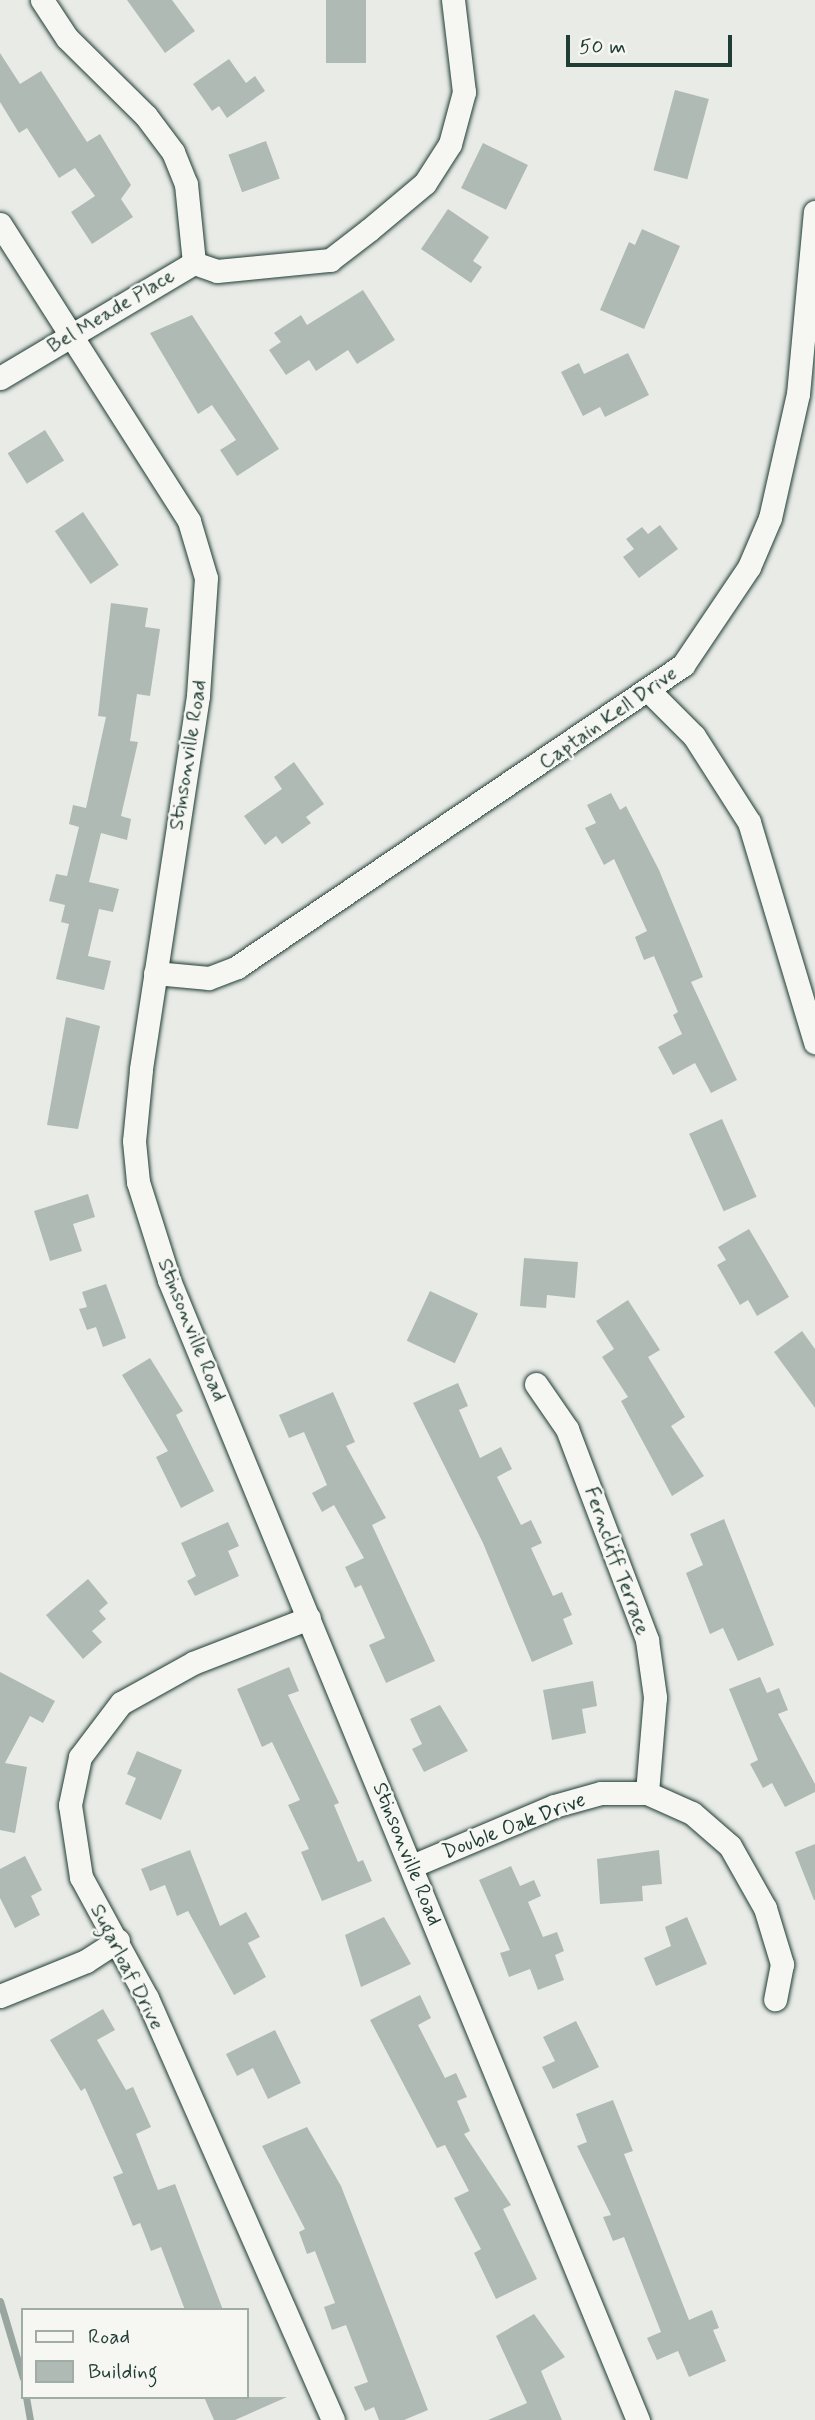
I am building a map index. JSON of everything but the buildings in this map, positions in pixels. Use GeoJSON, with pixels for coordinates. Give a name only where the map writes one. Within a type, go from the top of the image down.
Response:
{"type":"FeatureCollection","features":[{"type":"Feature","properties":{"kind":"street"},"geometry":{"type":"LineString","coordinates":[[42,0],[67,38],[146,116],[173,152],[186,184],[194,263]]}},
{"type":"Feature","properties":{"kind":"street","name":"Bel Meade Place"},"geometry":{"type":"LineString","coordinates":[[0,378],[68,334],[194,263],[217,271],[330,260],[425,183],[450,144],[464,92],[453,0]]}},
{"type":"Feature","properties":{"kind":"street","name":"Captain Kell Drive"},"geometry":{"type":"LineString","coordinates":[[155,973],[209,978],[237,967],[650,692],[683,665],[720,615],[770,518],[798,394],[815,212]]}},
{"type":"Feature","properties":{"kind":"street","name":"Stinsonville Road"},"geometry":{"type":"LineString","coordinates":[[0,224],[189,521],[206,578],[198,696],[155,973],[134,1141],[138,1182],[169,1280],[638,2420]]}},
{"type":"Feature","properties":{"kind":"street"},"geometry":{"type":"LineString","coordinates":[[650,692],[694,736],[749,822],[815,1042]]}},
{"type":"Feature","properties":{"kind":"street","name":"Ferncliff Terrace"},"geometry":{"type":"LineString","coordinates":[[536,1384],[567,1429],[647,1640],[656,1697],[647,1793]]}},
{"type":"Feature","properties":{"kind":"street","name":"Sugarloaf Drive"},"geometry":{"type":"LineString","coordinates":[[309,1618],[144,1687],[121,1703],[80,1757],[72,1780],[72,1843],[81,1877],[118,1940],[333,2420]]}},
{"type":"Feature","properties":{"kind":"street","name":"Double Oak Drive"},"geometry":{"type":"LineString","coordinates":[[412,1866],[554,1806],[601,1793],[647,1793],[692,1814],[730,1846],[765,1908],[779,1953],[775,1999]]}},
{"type":"Feature","properties":{"kind":"street"},"geometry":{"type":"LineString","coordinates":[[0,1996],[86,1961],[118,1940]]}},
{"type":"Feature","properties":{"kind":"waterway"},"geometry":{"type":"LineString","coordinates":[[0,2301],[21,2371]]}},
{"type":"Feature","properties":{"kind":"waterway"},"geometry":{"type":"LineString","coordinates":[[26,2399],[30,2420]]}}]}
